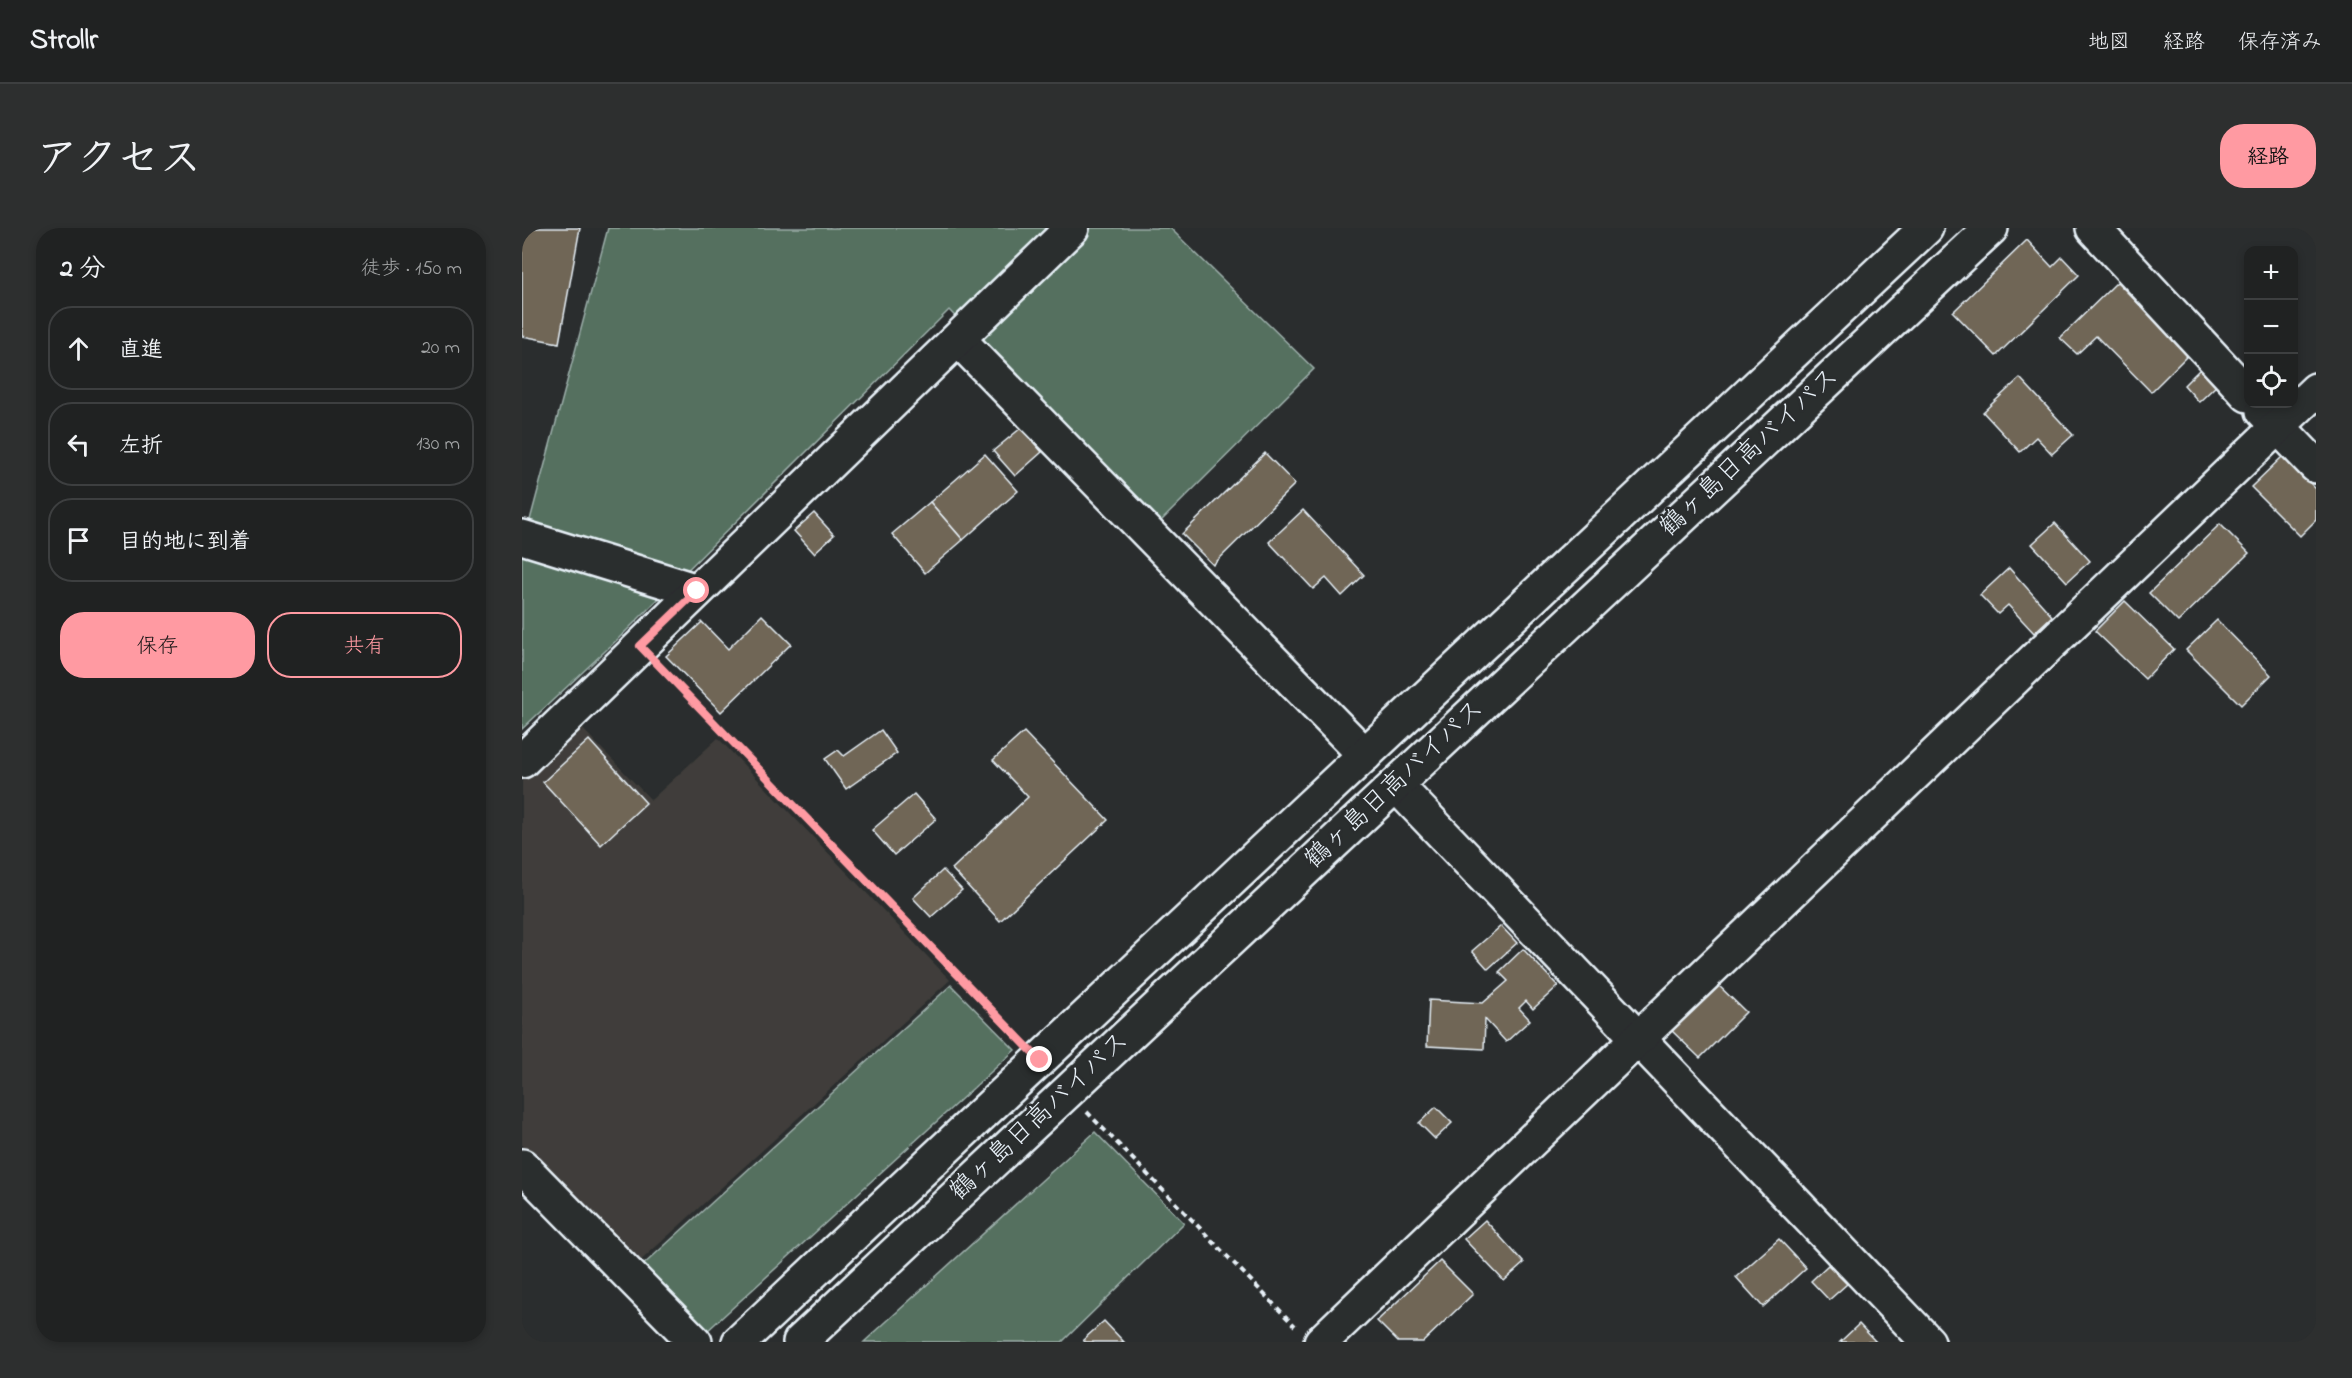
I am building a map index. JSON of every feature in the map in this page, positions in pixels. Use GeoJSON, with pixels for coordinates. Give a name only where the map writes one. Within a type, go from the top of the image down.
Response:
{"type":"FeatureCollection","features":[{"type":"Feature","properties":{"kind":"main road"},"geometry":{"type":"LineString","coordinates":[[522,760],[1072,228]]}},
{"type":"Feature","properties":{"kind":"main road","name":"鶴ヶ島日高バイパス"},"geometry":{"type":"LineString","coordinates":[[739,1342],[1926,228]]}},
{"type":"Feature","properties":{"kind":"main road","name":"鶴ヶ島日高バイパス"},"geometry":{"type":"LineString","coordinates":[[800,1342],[1991,228]]}},
{"type":"Feature","properties":{"kind":"main road"},"geometry":{"type":"LineString","coordinates":[[2092,228],[2244,391]]}},
{"type":"Feature","properties":{"kind":"main road"},"geometry":{"type":"LineString","coordinates":[[958,339],[1365,755]]}},
{"type":"Feature","properties":{"kind":"main road"},"geometry":{"type":"LineString","coordinates":[[1312,1338],[1637,1038],[2316,390]]}},
{"type":"Feature","properties":{"kind":"main road"},"geometry":{"type":"LineString","coordinates":[[2260,408],[2316,466]]}},
{"type":"Feature","properties":{"kind":"main road"},"geometry":{"type":"LineString","coordinates":[[522,537],[697,591]]}},
{"type":"Feature","properties":{"kind":"main road"},"geometry":{"type":"LineString","coordinates":[[1396,784],[1928,1342]]}},
{"type":"Feature","properties":{"kind":"main road"},"geometry":{"type":"LineString","coordinates":[[522,1166],[694,1342]]}},
{"type":"Feature","properties":{"kind":"path"},"geometry":{"type":"LineString","coordinates":[[640,646],[1040,1060]]}},
{"type":"Feature","properties":{"kind":"path"},"geometry":{"type":"LineString","coordinates":[[1067,1092],[1312,1338]]}},
{"type":"Feature","properties":{"kind":"shaded area"},"geometry":{"type":"Polygon","coordinates":[[[579,725],[651,800],[718,738],[950,980],[637,1264],[522,1149],[522,781],[579,725]]]}},
{"type":"Feature","properties":{"kind":"green space"},"geometry":{"type":"Polygon","coordinates":[[[608,228],[1170,228],[1314,369],[1157,525],[949,310],[619,638],[522,729],[522,550],[608,228]]]}},
{"type":"Feature","properties":{"kind":"green space"},"geometry":{"type":"Polygon","coordinates":[[[951,985],[1015,1050],[706,1332],[641,1267],[951,985]]]}},
{"type":"Feature","properties":{"kind":"green space"},"geometry":{"type":"Polygon","coordinates":[[[1095,1132],[1184,1223],[1062,1342],[864,1342],[1095,1132]]]}},
{"type":"Feature","properties":{"kind":"building"},"geometry":{"type":"Polygon","coordinates":[[[522,228],[580,228],[559,343],[522,336],[522,228]]]}},
{"type":"Feature","properties":{"kind":"building"},"geometry":{"type":"Polygon","coordinates":[[[2027,240],[2052,267],[2062,257],[2079,275],[1996,356],[1953,312],[2027,240]]]}},
{"type":"Feature","properties":{"kind":"building"},"geometry":{"type":"Polygon","coordinates":[[[2117,282],[2189,354],[2151,392],[2096,336],[2077,354],[2060,338],[2117,282]]]}},
{"type":"Feature","properties":{"kind":"building"},"geometry":{"type":"Polygon","coordinates":[[[2201,368],[2217,385],[2199,402],[2184,385],[2201,368]]]}},
{"type":"Feature","properties":{"kind":"building"},"geometry":{"type":"Polygon","coordinates":[[[2020,378],[2073,435],[2052,454],[2036,437],[2020,452],[1983,412],[2020,378]]]}},
{"type":"Feature","properties":{"kind":"building"},"geometry":{"type":"Polygon","coordinates":[[[1021,428],[1042,452],[1015,476],[993,451],[1021,428]]]}},
{"type":"Feature","properties":{"kind":"building"},"geometry":{"type":"Polygon","coordinates":[[[1265,453],[1295,484],[1213,565],[1182,534],[1265,453]]]}},
{"type":"Feature","properties":{"kind":"building"},"geometry":{"type":"Polygon","coordinates":[[[985,454],[1018,491],[963,540],[930,502],[985,454]]]}},
{"type":"Feature","properties":{"kind":"building"},"geometry":{"type":"Polygon","coordinates":[[[2283,456],[2316,489],[2316,520],[2300,536],[2251,487],[2283,456]]]}},
{"type":"Feature","properties":{"kind":"building"},"geometry":{"type":"Polygon","coordinates":[[[930,502],[963,540],[925,573],[892,534],[930,502]]]}},
{"type":"Feature","properties":{"kind":"building"},"geometry":{"type":"Polygon","coordinates":[[[1303,510],[1364,575],[1342,596],[1326,578],[1313,589],[1269,542],[1303,510]]]}},
{"type":"Feature","properties":{"kind":"building"},"geometry":{"type":"Polygon","coordinates":[[[814,513],[834,535],[814,553],[794,531],[814,513]]]}},
{"type":"Feature","properties":{"kind":"building"},"geometry":{"type":"Polygon","coordinates":[[[2055,523],[2090,561],[2067,582],[2032,544],[2055,523]]]}},
{"type":"Feature","properties":{"kind":"building"},"geometry":{"type":"Polygon","coordinates":[[[2220,524],[2249,553],[2178,622],[2149,593],[2220,524]]]}},
{"type":"Feature","properties":{"kind":"building"},"geometry":{"type":"Polygon","coordinates":[[[2009,568],[2052,616],[2034,633],[2008,605],[1998,614],[1980,595],[2009,568]]]}},
{"type":"Feature","properties":{"kind":"building"},"geometry":{"type":"Polygon","coordinates":[[[2125,601],[2174,649],[2145,679],[2095,631],[2125,601]]]}},
{"type":"Feature","properties":{"kind":"building"},"geometry":{"type":"Polygon","coordinates":[[[762,615],[791,644],[721,712],[666,656],[702,622],[728,649],[762,615]]]}},
{"type":"Feature","properties":{"kind":"building"},"geometry":{"type":"Polygon","coordinates":[[[2217,620],[2271,675],[2241,705],[2186,650],[2217,620]]]}},
{"type":"Feature","properties":{"kind":"building"},"geometry":{"type":"Polygon","coordinates":[[[881,730],[897,753],[846,789],[825,759],[838,750],[844,756],[881,730]]]}},
{"type":"Feature","properties":{"kind":"building"},"geometry":{"type":"Polygon","coordinates":[[[1024,732],[1108,820],[1000,921],[952,869],[1028,797],[993,760],[1024,732]]]}},
{"type":"Feature","properties":{"kind":"building"},"geometry":{"type":"Polygon","coordinates":[[[589,740],[646,803],[601,845],[543,782],[589,740]]]}},
{"type":"Feature","properties":{"kind":"building"},"geometry":{"type":"Polygon","coordinates":[[[914,794],[936,819],[894,855],[872,830],[914,794]]]}},
{"type":"Feature","properties":{"kind":"building"},"geometry":{"type":"Polygon","coordinates":[[[943,870],[962,890],[931,917],[913,898],[943,870]]]}},
{"type":"Feature","properties":{"kind":"building"},"geometry":{"type":"Polygon","coordinates":[[[1501,926],[1517,943],[1488,969],[1472,951],[1501,926]]]}},
{"type":"Feature","properties":{"kind":"building"},"geometry":{"type":"Polygon","coordinates":[[[1523,949],[1558,986],[1533,1009],[1526,1001],[1519,1008],[1530,1020],[1506,1042],[1485,1019],[1484,1049],[1427,1046],[1429,1000],[1483,1003],[1508,981],[1499,972],[1523,949]]]}},
{"type":"Feature","properties":{"kind":"building"},"geometry":{"type":"Polygon","coordinates":[[[1716,983],[1746,1012],[1700,1058],[1670,1029],[1716,983]]]}},
{"type":"Feature","properties":{"kind":"building"},"geometry":{"type":"Polygon","coordinates":[[[1436,1107],[1452,1123],[1435,1139],[1419,1123],[1436,1107]]]}},
{"type":"Feature","properties":{"kind":"building"},"geometry":{"type":"Polygon","coordinates":[[[1485,1220],[1524,1263],[1504,1281],[1464,1239],[1485,1220]]]}},
{"type":"Feature","properties":{"kind":"building"},"geometry":{"type":"Polygon","coordinates":[[[1779,1239],[1806,1268],[1763,1307],[1736,1277],[1779,1239]]]}},
{"type":"Feature","properties":{"kind":"building"},"geometry":{"type":"Polygon","coordinates":[[[1440,1261],[1473,1294],[1423,1342],[1398,1342],[1377,1321],[1440,1261]]]}},
{"type":"Feature","properties":{"kind":"building"},"geometry":{"type":"Polygon","coordinates":[[[1828,1265],[1847,1284],[1829,1300],[1811,1281],[1828,1265]]]}},
{"type":"Feature","properties":{"kind":"building"},"geometry":{"type":"Polygon","coordinates":[[[1104,1321],[1124,1342],[1085,1342],[1083,1340],[1104,1321]]]}},
{"type":"Feature","properties":{"kind":"building"},"geometry":{"type":"Polygon","coordinates":[[[1859,1324],[1876,1342],[1840,1342],[1859,1324]]]}},
{"type":"Feature","properties":{"kind":"route"},"geometry":{"type":"LineString","coordinates":[[697,591],[640,646],[1040,1060]]}}]}
